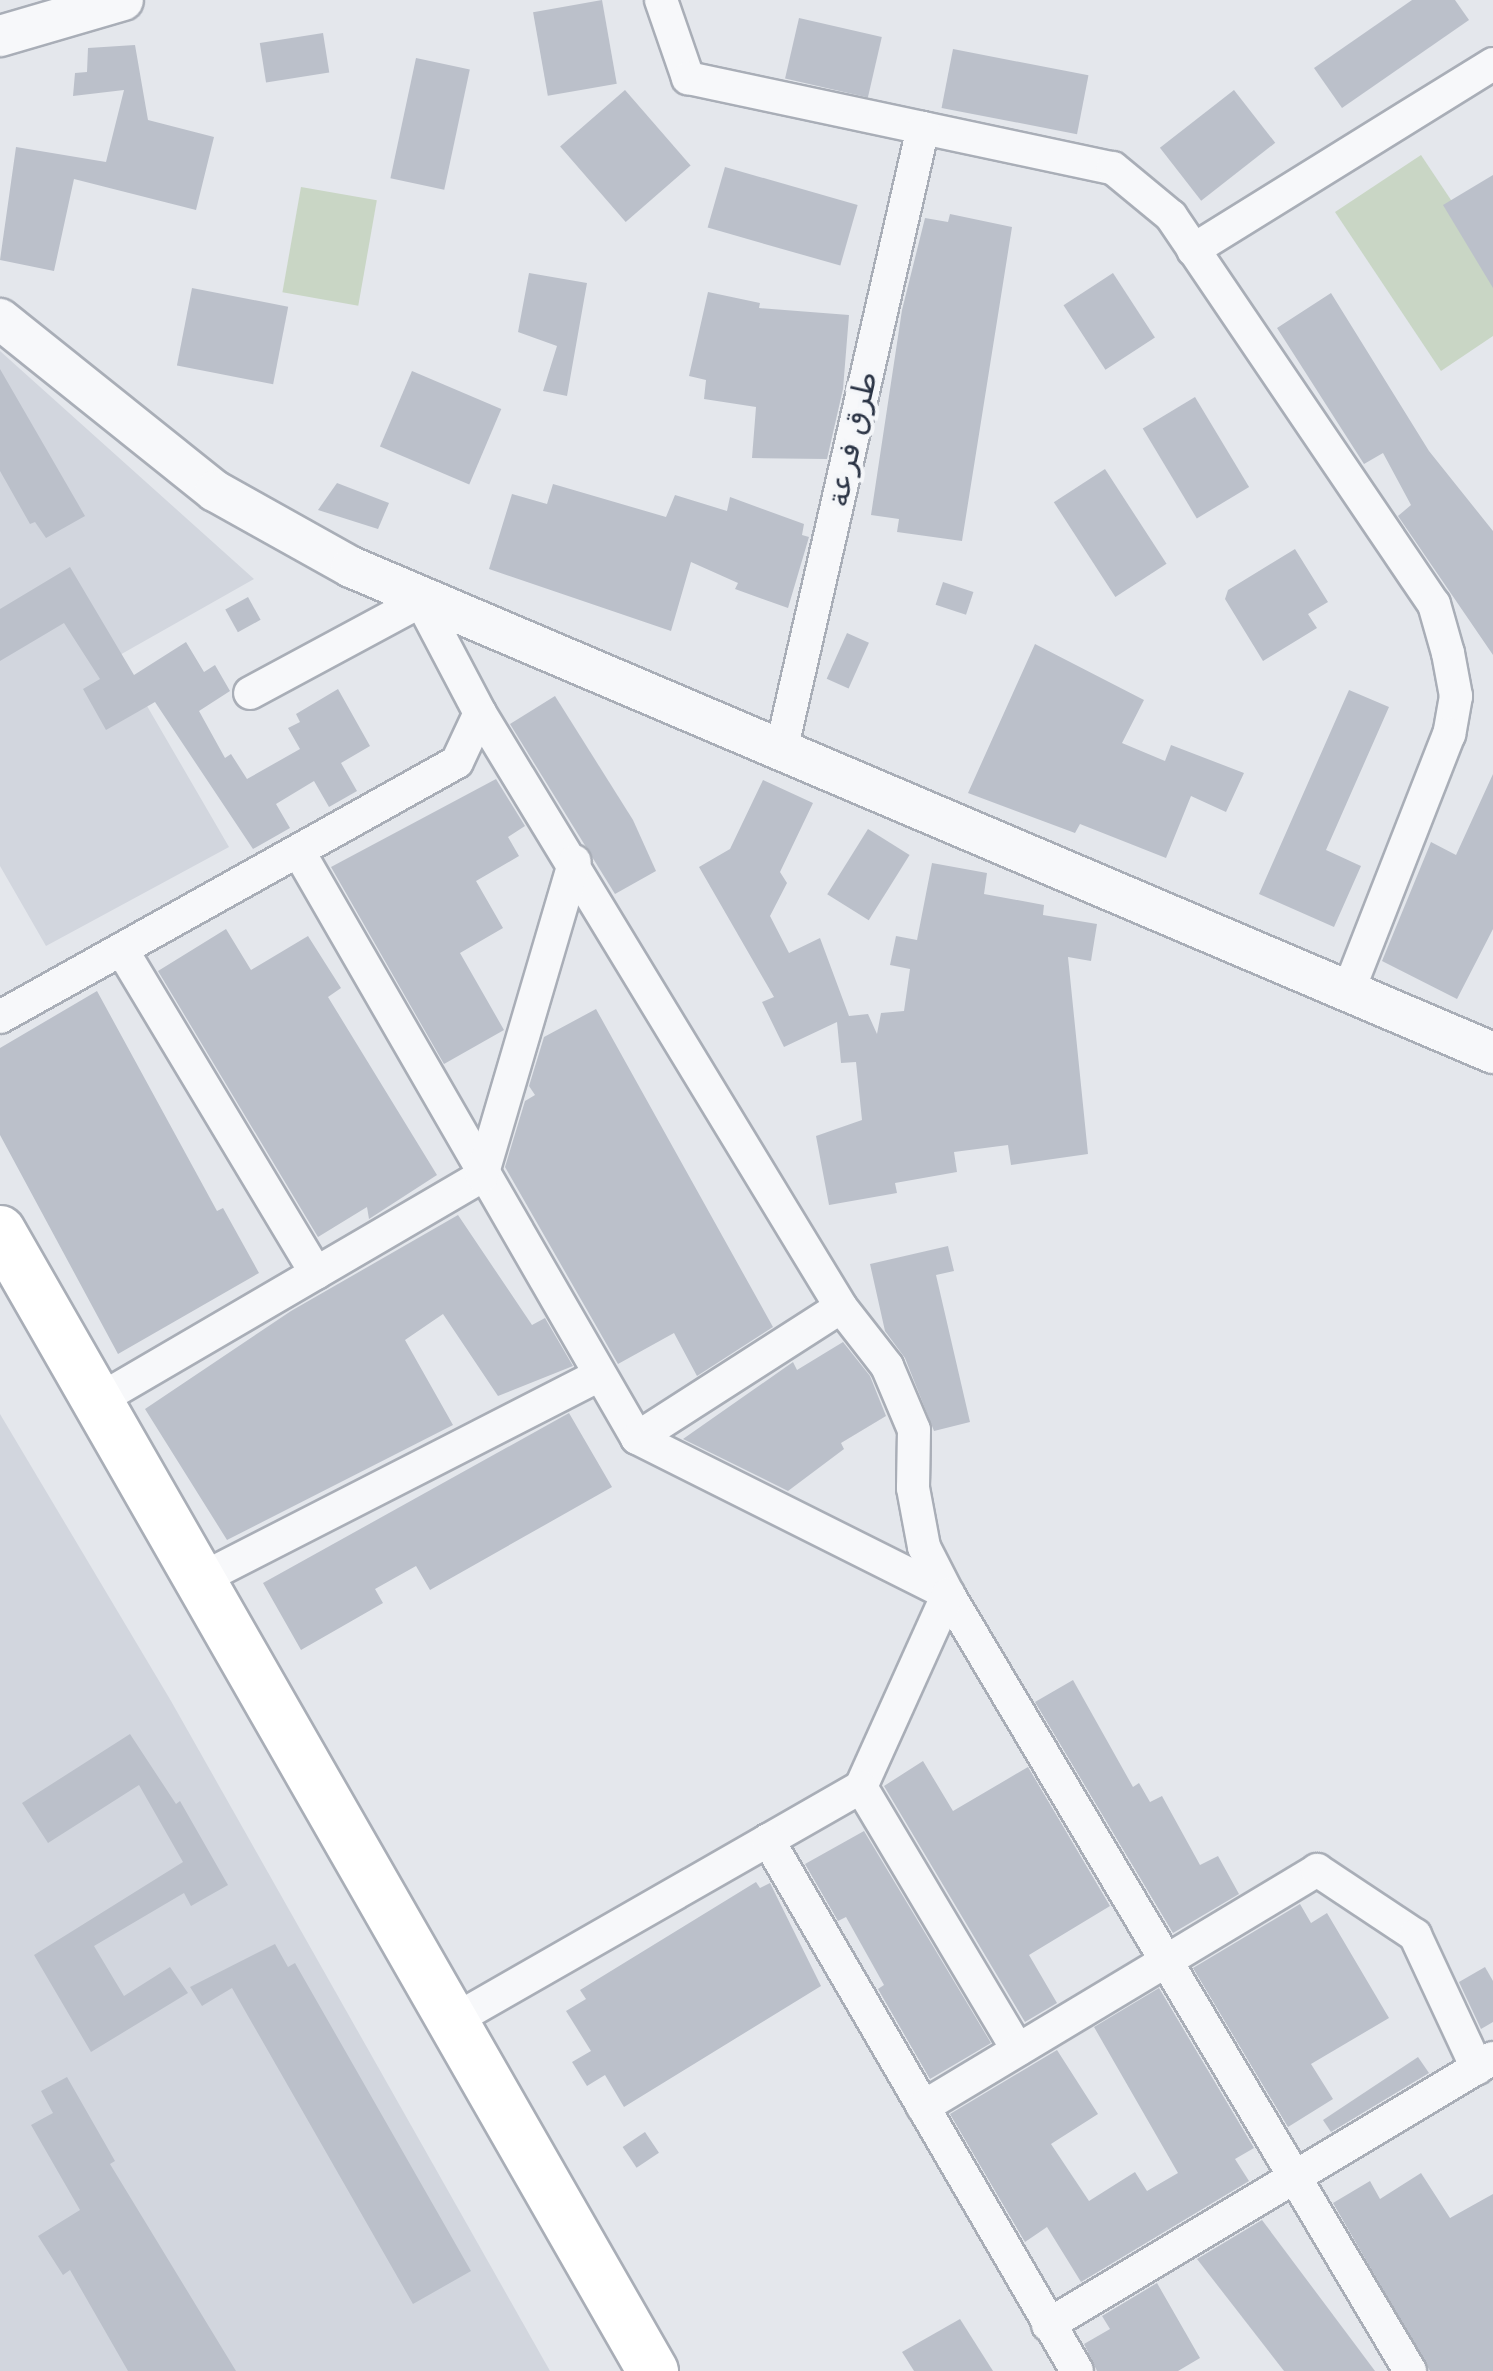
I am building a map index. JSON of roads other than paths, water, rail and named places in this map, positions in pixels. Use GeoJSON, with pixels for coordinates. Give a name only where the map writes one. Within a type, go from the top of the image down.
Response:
{"type":"FeatureCollection","features":[{"type":"Feature","properties":{"kind":"main road"},"geometry":{"type":"LineString","coordinates":[[0,1231],[652,2371]]}},
{"type":"Feature","properties":{"kind":"street"},"geometry":{"type":"LineString","coordinates":[[0,36],[51,16],[124,0]]}},
{"type":"Feature","properties":{"kind":"street"},"geometry":{"type":"LineString","coordinates":[[661,0],[688,78],[1114,168],[1172,216],[1434,604],[1448,653],[1456,696],[1449,734],[1348,992]]}},
{"type":"Feature","properties":{"kind":"street"},"geometry":{"type":"LineString","coordinates":[[1193,250],[1493,64]]}},
{"type":"Feature","properties":{"kind":"street","name":"طرق فرعة"},"geometry":{"type":"LineString","coordinates":[[781,751],[922,128]]}},
{"type":"Feature","properties":{"kind":"street"},"geometry":{"type":"LineString","coordinates":[[0,319],[216,491],[421,601],[1493,1053]]}},
{"type":"Feature","properties":{"kind":"street"},"geometry":{"type":"LineString","coordinates":[[250,693],[421,601]]}},
{"type":"Feature","properties":{"kind":"street"},"geometry":{"type":"LineString","coordinates":[[421,601],[480,713],[576,861],[841,1307],[887,1366],[914,1430],[913,1488],[924,1546],[948,1594],[1291,2180],[1410,2371]]}},
{"type":"Feature","properties":{"kind":"street"},"geometry":{"type":"LineString","coordinates":[[0,1017],[457,762],[480,713]]}},
{"type":"Feature","properties":{"kind":"street"},"geometry":{"type":"LineString","coordinates":[[298,852],[596,1377],[637,1438],[948,1594]]}},
{"type":"Feature","properties":{"kind":"street"},"geometry":{"type":"LineString","coordinates":[[97,1401],[482,1176],[576,861]]}},
{"type":"Feature","properties":{"kind":"street"},"geometry":{"type":"LineString","coordinates":[[122,950],[316,1273]]}},
{"type":"Feature","properties":{"kind":"street"},"geometry":{"type":"LineString","coordinates":[[637,1438],[841,1307]]}},
{"type":"Feature","properties":{"kind":"street"},"geometry":{"type":"LineString","coordinates":[[199,1580],[596,1377]]}},
{"type":"Feature","properties":{"kind":"street"},"geometry":{"type":"LineString","coordinates":[[452,2021],[860,1787],[948,1594]]}},
{"type":"Feature","properties":{"kind":"street"},"geometry":{"type":"LineString","coordinates":[[860,1787],[1018,2050]]}},
{"type":"Feature","properties":{"kind":"street"},"geometry":{"type":"LineString","coordinates":[[768,1840],[1077,2371]]}},
{"type":"Feature","properties":{"kind":"street"},"geometry":{"type":"LineString","coordinates":[[923,2107],[1318,1870],[1415,1935],[1485,2063],[1048,2325]]}}]}
